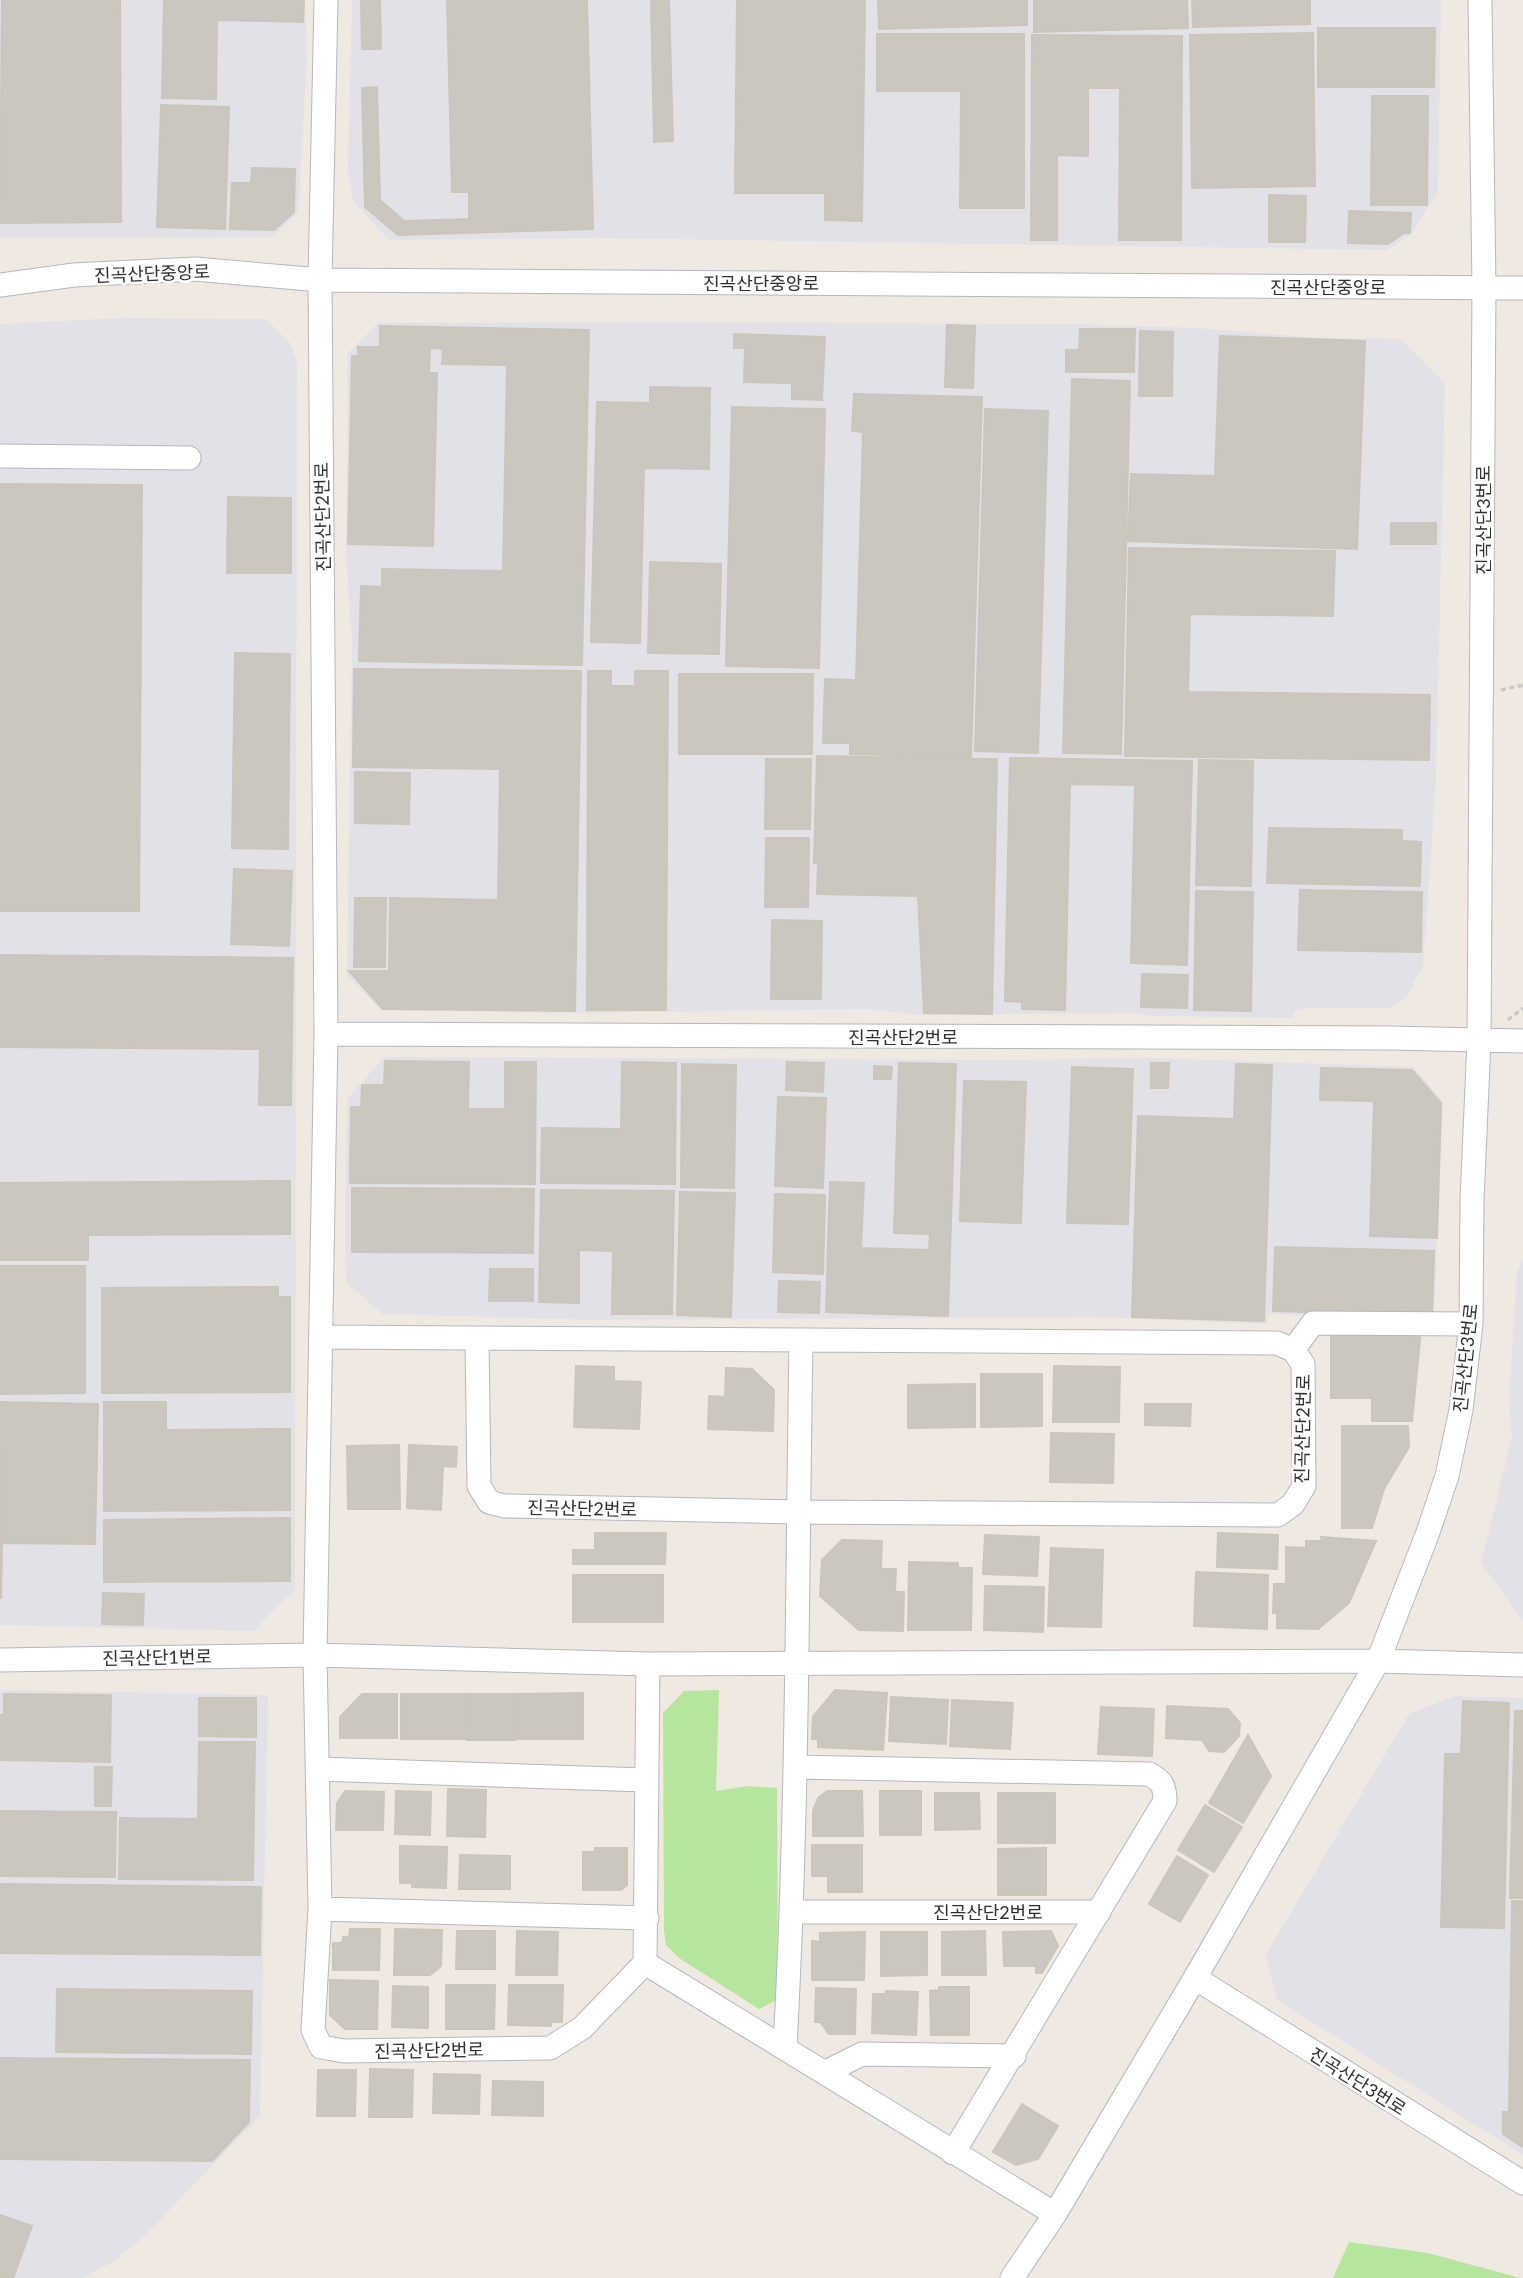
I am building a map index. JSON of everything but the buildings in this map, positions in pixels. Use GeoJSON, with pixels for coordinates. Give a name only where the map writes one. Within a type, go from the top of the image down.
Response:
{"type":"FeatureCollection","features":[{"type":"Feature","properties":{"kind":"street","name":"진곡산단2번로"},"geometry":{"type":"LineString","coordinates":[[326,0],[320,279],[326,1034],[315,1655],[320,1909],[313,2030],[321,2048],[344,2051],[550,2048],[582,2028],[645,1963]]}},
{"type":"Feature","properties":{"kind":"street","name":"진곡산단3번로"},"geometry":{"type":"LineString","coordinates":[[1012,2278],[1055,2214],[1195,1978],[1378,1661],[1447,1476],[1461,1410],[1471,1324],[1472,1200],[1479,1041],[1485,288],[1480,0]]}},
{"type":"Feature","properties":{"kind":"street","name":"진곡산단중앙로"},"geometry":{"type":"LineString","coordinates":[[0,285],[74,275],[195,269],[320,279],[1523,288]]}},
{"type":"Feature","properties":{"kind":"street"},"geometry":{"type":"LineString","coordinates":[[0,456],[189,458]]}},
{"type":"Feature","properties":{"kind":"street","name":"진곡산단2번로"},"geometry":{"type":"LineString","coordinates":[[326,1034],[1364,1038],[1479,1041]]}},
{"type":"Feature","properties":{"kind":"street"},"geometry":{"type":"LineString","coordinates":[[1479,1041],[1523,1041]]}},
{"type":"Feature","properties":{"kind":"street"},"geometry":{"type":"LineString","coordinates":[[1293,1350],[1313,1323],[1471,1324]]}},
{"type":"Feature","properties":{"kind":"street","name":"진곡산단2번로"},"geometry":{"type":"LineString","coordinates":[[321,1337],[1277,1343],[1293,1350],[1303,1364],[1304,1486],[1293,1504],[1278,1515],[798,1513],[504,1506],[489,1502],[479,1486],[477,1340]]}},
{"type":"Feature","properties":{"kind":"street"},"geometry":{"type":"LineString","coordinates":[[785,2046],[792,1912],[799,1661],[801,1341]]}},
{"type":"Feature","properties":{"kind":"street"},"geometry":{"type":"LineString","coordinates":[[315,1655],[648,1664],[799,1661],[1378,1661],[1523,1665]]}},
{"type":"Feature","properties":{"kind":"street","name":"진곡산단1번로"},"geometry":{"type":"LineString","coordinates":[[0,1660],[315,1655]]}},
{"type":"Feature","properties":{"kind":"street"},"geometry":{"type":"LineString","coordinates":[[648,1664],[645,1963],[785,2046],[1055,2214]]}},
{"type":"Feature","properties":{"kind":"street"},"geometry":{"type":"LineString","coordinates":[[795,1767],[1149,1774],[1161,1780],[1165,1789],[1165,1801],[1014,2056],[953,2153]]}},
{"type":"Feature","properties":{"kind":"street"},"geometry":{"type":"LineString","coordinates":[[318,1769],[646,1780]]}},
{"type":"Feature","properties":{"kind":"street"},"geometry":{"type":"LineString","coordinates":[[320,1909],[647,1918]]}},
{"type":"Feature","properties":{"kind":"street","name":"진곡산단2번로"},"geometry":{"type":"LineString","coordinates":[[792,1912],[1099,1912]]}},
{"type":"Feature","properties":{"kind":"street","name":"진곡산단3번로"},"geometry":{"type":"LineString","coordinates":[[1195,1978],[1523,2183]]}},
{"type":"Feature","properties":{"kind":"street"},"geometry":{"type":"LineString","coordinates":[[826,2072],[862,2054],[1014,2056]]}},
{"type":"Feature","properties":{"kind":"shaded area"},"geometry":{"type":"Polygon","coordinates":[[[0,0],[305,0],[307,59],[298,213],[272,237],[0,238],[0,0]]]}},
{"type":"Feature","properties":{"kind":"shaded area"},"geometry":{"type":"Polygon","coordinates":[[[352,0],[1441,0],[1438,191],[1411,235],[1387,250],[599,238],[390,240],[353,201],[348,170],[352,0]]]}},
{"type":"Feature","properties":{"kind":"shaded area"},"geometry":{"type":"Polygon","coordinates":[[[122,318],[266,319],[290,343],[297,363],[295,1589],[254,1631],[0,1625],[0,324],[122,318]]]}},
{"type":"Feature","properties":{"kind":"shaded area"},"geometry":{"type":"Polygon","coordinates":[[[378,323],[1076,324],[1196,328],[1320,338],[1400,339],[1420,357],[1445,383],[1436,779],[1423,965],[1408,995],[1392,1008],[1306,1008],[1294,1011],[1294,1018],[1153,1016],[1135,1013],[922,1015],[869,1009],[578,1013],[381,1010],[347,975],[352,640],[346,552],[348,353],[378,323]]]}},
{"type":"Feature","properties":{"kind":"shaded area"},"geometry":{"type":"Polygon","coordinates":[[[384,1057],[1004,1060],[1154,1058],[1414,1067],[1443,1102],[1434,1320],[1268,1314],[1267,1324],[1094,1317],[600,1320],[382,1314],[346,1282],[345,1224],[347,1099],[384,1057]]]}},
{"type":"Feature","properties":{"kind":"shaded area"},"geometry":{"type":"Polygon","coordinates":[[[1523,1258],[1523,1621],[1481,1563],[1512,1438],[1509,1400],[1517,1273],[1523,1258]]]}},
{"type":"Feature","properties":{"kind":"shaded area"},"geometry":{"type":"Polygon","coordinates":[[[0,1690],[268,1695],[260,2116],[142,2238],[114,2261],[82,2278],[0,2278],[0,1690]]]}},
{"type":"Feature","properties":{"kind":"shaded area"},"geometry":{"type":"Polygon","coordinates":[[[1454,1696],[1523,1698],[1523,2155],[1277,2000],[1266,1954],[1409,1714],[1454,1696]]]}},
{"type":"Feature","properties":{"kind":"green space"},"geometry":{"type":"Polygon","coordinates":[[[719,1690],[716,1791],[749,1786],[777,1788],[778,1999],[759,2009],[679,1958],[666,1945],[664,1931],[663,1713],[684,1691],[719,1690]]]}},
{"type":"Feature","properties":{"kind":"green space"},"geometry":{"type":"Polygon","coordinates":[[[1349,2242],[1428,2253],[1520,2278],[1333,2278],[1349,2242]]]}}]}
